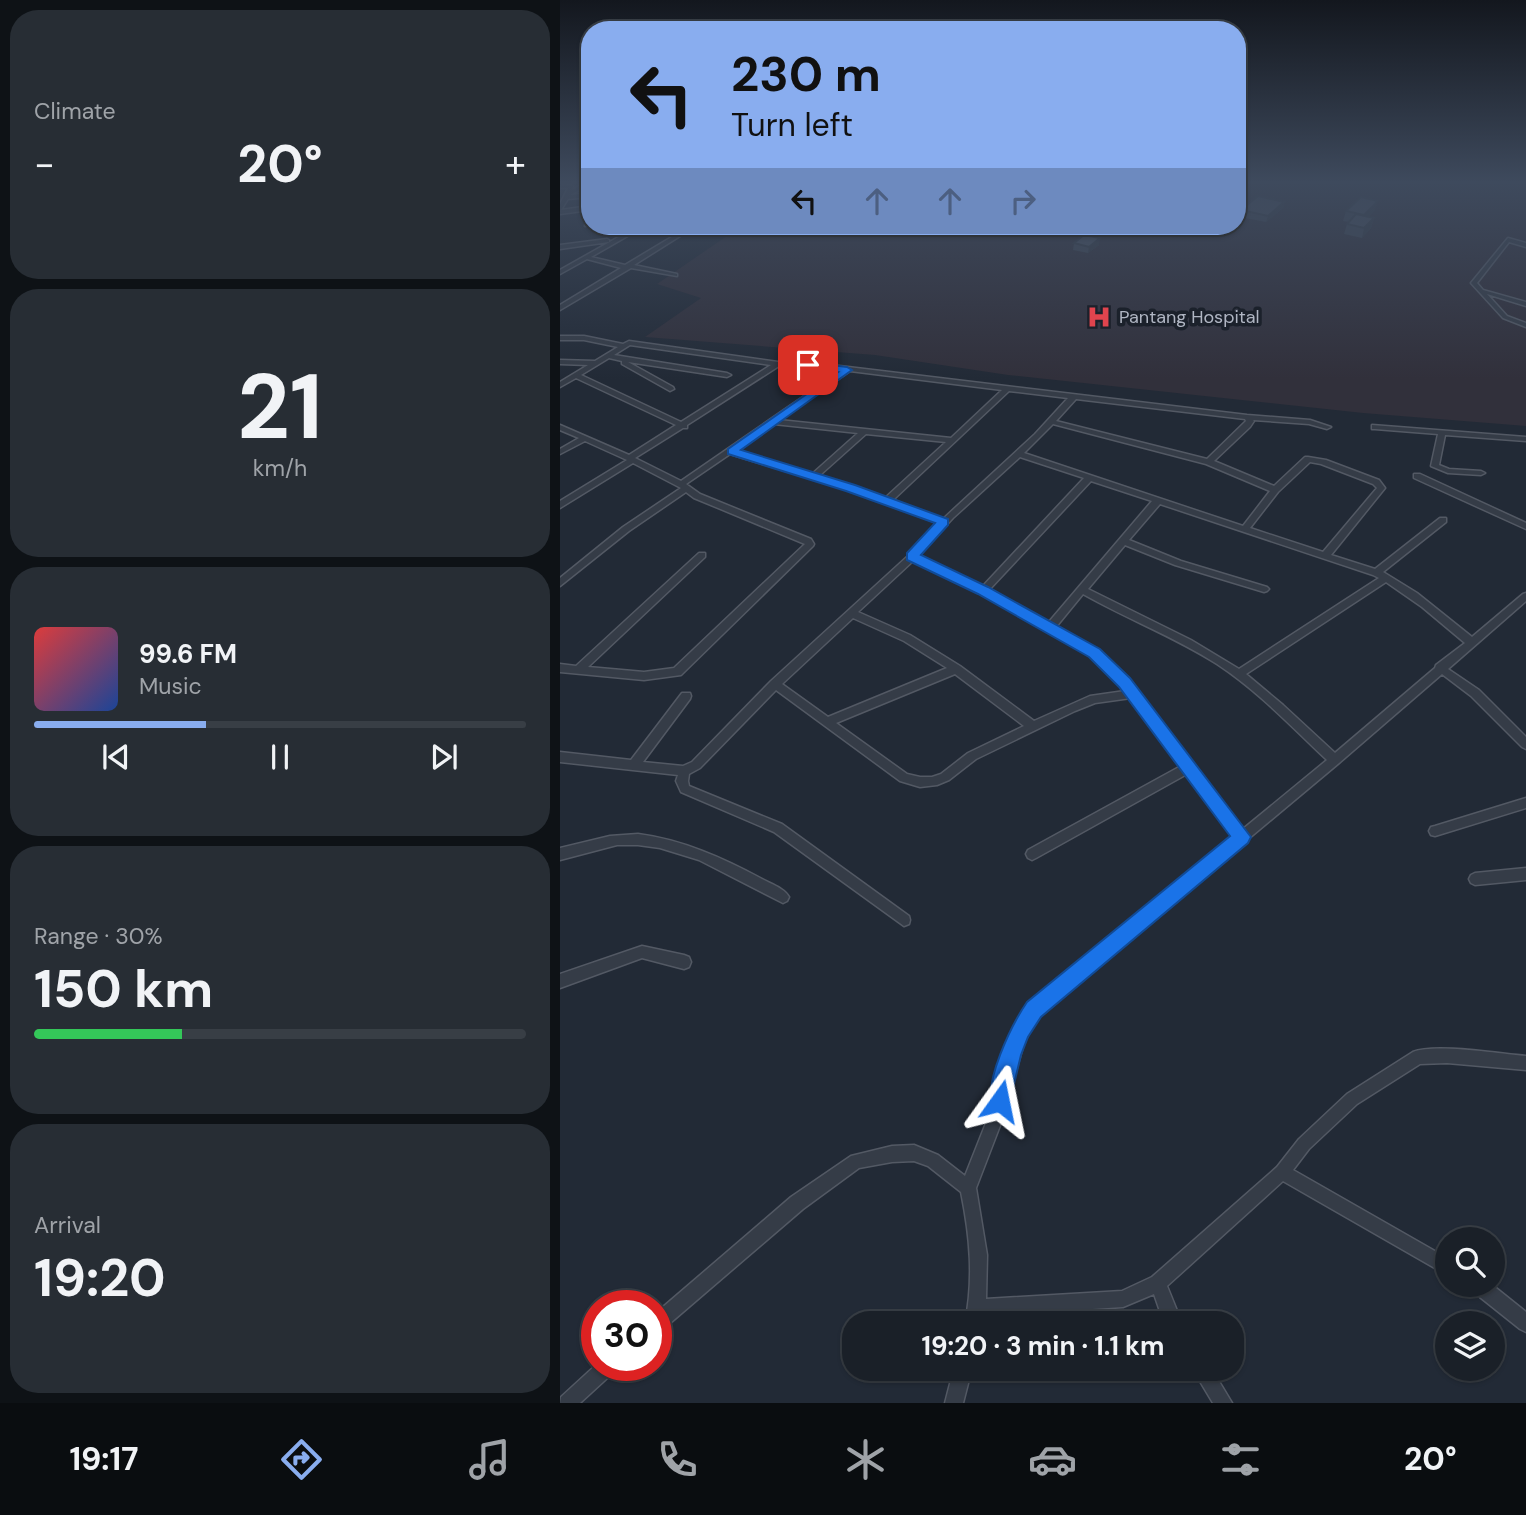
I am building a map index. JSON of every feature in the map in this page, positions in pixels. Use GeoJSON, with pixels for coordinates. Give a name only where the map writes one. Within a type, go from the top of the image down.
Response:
{"type":"FeatureCollection","features":[{"type":"Feature","properties":{"kind":"street"},"geometry":{"type":"LineString","coordinates":[[560,272],[602,247]]}},
{"type":"Feature","properties":{"kind":"street"},"geometry":{"type":"LineString","coordinates":[[560,308],[659,247]]}},
{"type":"Feature","properties":{"kind":"street"},"geometry":{"type":"LineString","coordinates":[[1501,247],[1474,283],[1505,317],[1526,325]]}},
{"type":"Feature","properties":{"kind":"street"},"geometry":{"type":"LineString","coordinates":[[585,257],[675,275]]}},
{"type":"Feature","properties":{"kind":"street"},"geometry":{"type":"LineString","coordinates":[[560,262],[577,261]]}},
{"type":"Feature","properties":{"kind":"street"},"geometry":{"type":"LineString","coordinates":[[1482,290],[1526,304]]}},
{"type":"Feature","properties":{"kind":"street"},"geometry":{"type":"LineString","coordinates":[[560,338],[589,338],[626,346]]}},
{"type":"Feature","properties":{"kind":"street"},"geometry":{"type":"LineString","coordinates":[[560,384],[629,344],[778,364],[823,366],[1006,390],[1310,422],[1327,428]]}},
{"type":"Feature","properties":{"kind":"street"},"geometry":{"type":"LineString","coordinates":[[609,356],[727,375]]}},
{"type":"Feature","properties":{"kind":"street"},"geometry":{"type":"LineString","coordinates":[[619,359],[670,389]]}},
{"type":"Feature","properties":{"kind":"street"},"geometry":{"type":"LineString","coordinates":[[560,362],[596,363]]}},
{"type":"Feature","properties":{"kind":"street"},"geometry":{"type":"LineString","coordinates":[[560,506],[778,364]]}},
{"type":"Feature","properties":{"kind":"street"},"geometry":{"type":"LineString","coordinates":[[560,583],[683,486],[847,370]]}},
{"type":"Feature","properties":{"kind":"street"},"geometry":{"type":"LineString","coordinates":[[576,376],[684,426]]}},
{"type":"Feature","properties":{"kind":"street"},"geometry":{"type":"LineString","coordinates":[[887,501],[1006,390]]}},
{"type":"Feature","properties":{"kind":"street"},"geometry":{"type":"LineString","coordinates":[[560,757],[684,771],[706,757],[775,684],[853,614],[912,557],[943,522],[1020,454],[1074,396]]}},
{"type":"Feature","properties":{"kind":"street"},"geometry":{"type":"LineString","coordinates":[[1209,462],[1247,425],[1250,421],[1247,417]]}},
{"type":"Feature","properties":{"kind":"street"},"geometry":{"type":"LineString","coordinates":[[774,422],[952,440]]}},
{"type":"Feature","properties":{"kind":"street"},"geometry":{"type":"LineString","coordinates":[[1052,422],[1209,462],[1275,489]]}},
{"type":"Feature","properties":{"kind":"street"},"geometry":{"type":"LineString","coordinates":[[560,427],[632,459],[697,496],[810,544],[677,672],[644,676],[560,668]]}},
{"type":"Feature","properties":{"kind":"street"},"geometry":{"type":"LineString","coordinates":[[1375,427],[1526,439]]}},
{"type":"Feature","properties":{"kind":"street"},"geometry":{"type":"LineString","coordinates":[[814,477],[864,431]]}},
{"type":"Feature","properties":{"kind":"street"},"geometry":{"type":"LineString","coordinates":[[1442,432],[1435,466],[1448,471],[1481,473]]}},
{"type":"Feature","properties":{"kind":"street"},"geometry":{"type":"LineString","coordinates":[[560,452],[585,438]]}},
{"type":"Feature","properties":{"kind":"street"},"geometry":{"type":"LineString","coordinates":[[732,452],[887,501],[943,522]]}},
{"type":"Feature","properties":{"kind":"street"},"geometry":{"type":"LineString","coordinates":[[1020,454],[1381,575],[1436,612],[1471,642]]}},
{"type":"Feature","properties":{"kind":"street"},"geometry":{"type":"LineString","coordinates":[[1245,528],[1275,489],[1308,459],[1369,478],[1381,488],[1326,555]]}},
{"type":"Feature","properties":{"kind":"street"},"geometry":{"type":"LineString","coordinates":[[1417,476],[1526,526]]}},
{"type":"Feature","properties":{"kind":"street"},"geometry":{"type":"LineString","coordinates":[[983,591],[1090,477]]}},
{"type":"Feature","properties":{"kind":"street"},"geometry":{"type":"LineString","coordinates":[[1050,627],[1158,500]]}},
{"type":"Feature","properties":{"kind":"street"},"geometry":{"type":"LineString","coordinates":[[1239,674],[1381,575],[1443,520]]}},
{"type":"Feature","properties":{"kind":"street"},"geometry":{"type":"LineString","coordinates":[[1124,541],[1178,563],[1265,590]]}},
{"type":"Feature","properties":{"kind":"street"},"geometry":{"type":"LineString","coordinates":[[578,670],[702,555]]}},
{"type":"Feature","properties":{"kind":"street"},"geometry":{"type":"LineString","coordinates":[[912,557],[983,591],[1095,653],[1133,694],[1242,837]]}},
{"type":"Feature","properties":{"kind":"street"},"geometry":{"type":"LineString","coordinates":[[1083,590],[1127,615],[1185,641],[1239,674],[1335,760]]}},
{"type":"Feature","properties":{"kind":"street"},"geometry":{"type":"LineString","coordinates":[[976,1311],[979,1240],[968,1188],[1000,1101],[1010,1055],[1020,1030],[1034,1009],[1335,760],[1471,642],[1523,603]]}},
{"type":"Feature","properties":{"kind":"street"},"geometry":{"type":"LineString","coordinates":[[853,614],[907,638],[956,669],[1032,726]]}},
{"type":"Feature","properties":{"kind":"street"},"geometry":{"type":"LineString","coordinates":[[1440,668],[1475,692],[1526,744]]}},
{"type":"Feature","properties":{"kind":"street"},"geometry":{"type":"LineString","coordinates":[[827,722],[956,669]]}},
{"type":"Feature","properties":{"kind":"street"},"geometry":{"type":"LineString","coordinates":[[775,684],[904,778],[920,782],[933,782],[945,777],[972,756],[1094,699],[1133,694]]}},
{"type":"Feature","properties":{"kind":"street"},"geometry":{"type":"LineString","coordinates":[[634,765],[685,696]]}},
{"type":"Feature","properties":{"kind":"street"},"geometry":{"type":"LineString","coordinates":[[1032,854],[1189,767]]}},
{"type":"Feature","properties":{"kind":"street"},"geometry":{"type":"LineString","coordinates":[[684,771],[682,781],[685,789],[778,828],[904,920]]}},
{"type":"Feature","properties":{"kind":"street"},"geometry":{"type":"LineString","coordinates":[[1435,831],[1526,803]]}},
{"type":"Feature","properties":{"kind":"street"},"geometry":{"type":"LineString","coordinates":[[560,854],[618,840],[641,840],[686,850],[729,867],[783,897]]}},
{"type":"Feature","properties":{"kind":"street"},"geometry":{"type":"LineString","coordinates":[[1475,879],[1526,874]]}},
{"type":"Feature","properties":{"kind":"street"},"geometry":{"type":"LineString","coordinates":[[560,981],[642,952],[684,962]]}},
{"type":"Feature","properties":{"kind":"street"},"geometry":{"type":"LineString","coordinates":[[1013,1311],[1123,1299],[1158,1283],[1282,1172],[1304,1144],[1352,1099],[1418,1057],[1447,1056],[1526,1063]]}},
{"type":"Feature","properties":{"kind":"street"},"geometry":{"type":"LineString","coordinates":[[672,1310],[797,1203],[856,1161],[914,1153],[933,1160],[968,1188]]}},
{"type":"Feature","properties":{"kind":"street"},"geometry":{"type":"LineString","coordinates":[[1282,1172],[1435,1260]]}},
{"type":"Feature","properties":{"kind":"street"},"geometry":{"type":"LineString","coordinates":[[1158,1283],[1168,1311]]}},
{"type":"Feature","properties":{"kind":"street"},"geometry":{"type":"LineString","coordinates":[[1493,1297],[1526,1323]]}},
{"type":"Feature","properties":{"kind":"street"},"geometry":{"type":"LineString","coordinates":[[567,1403],[591,1381]]}},
{"type":"Feature","properties":{"kind":"street"},"geometry":{"type":"LineString","coordinates":[[954,1403],[959,1381]]}},
{"type":"Feature","properties":{"kind":"street"},"geometry":{"type":"LineString","coordinates":[[1209,1381],[1223,1403]]}},
{"type":"Feature","properties":{"kind":"shaded area","name":"Pantang Hospital"},"geometry":{"type":"Polygon","coordinates":[[[710,247],[1526,247],[1526,426],[1363,413],[1008,375],[875,355],[645,337],[701,298],[657,284],[710,247]]]}},
{"type":"Feature","properties":{"kind":"place","name":"Pantang Hospital"},"geometry":{"type":"Point","coordinates":[1099,317]}},
{"type":"Feature","properties":{"kind":"route"},"geometry":{"type":"LineString","coordinates":[[808,365],[847,370],[732,452],[851,488],[943,522],[912,557],[983,591],[1095,653],[1124,682],[1242,837],[1034,1009],[1020,1030],[1010,1055],[1000,1101]]}}]}
